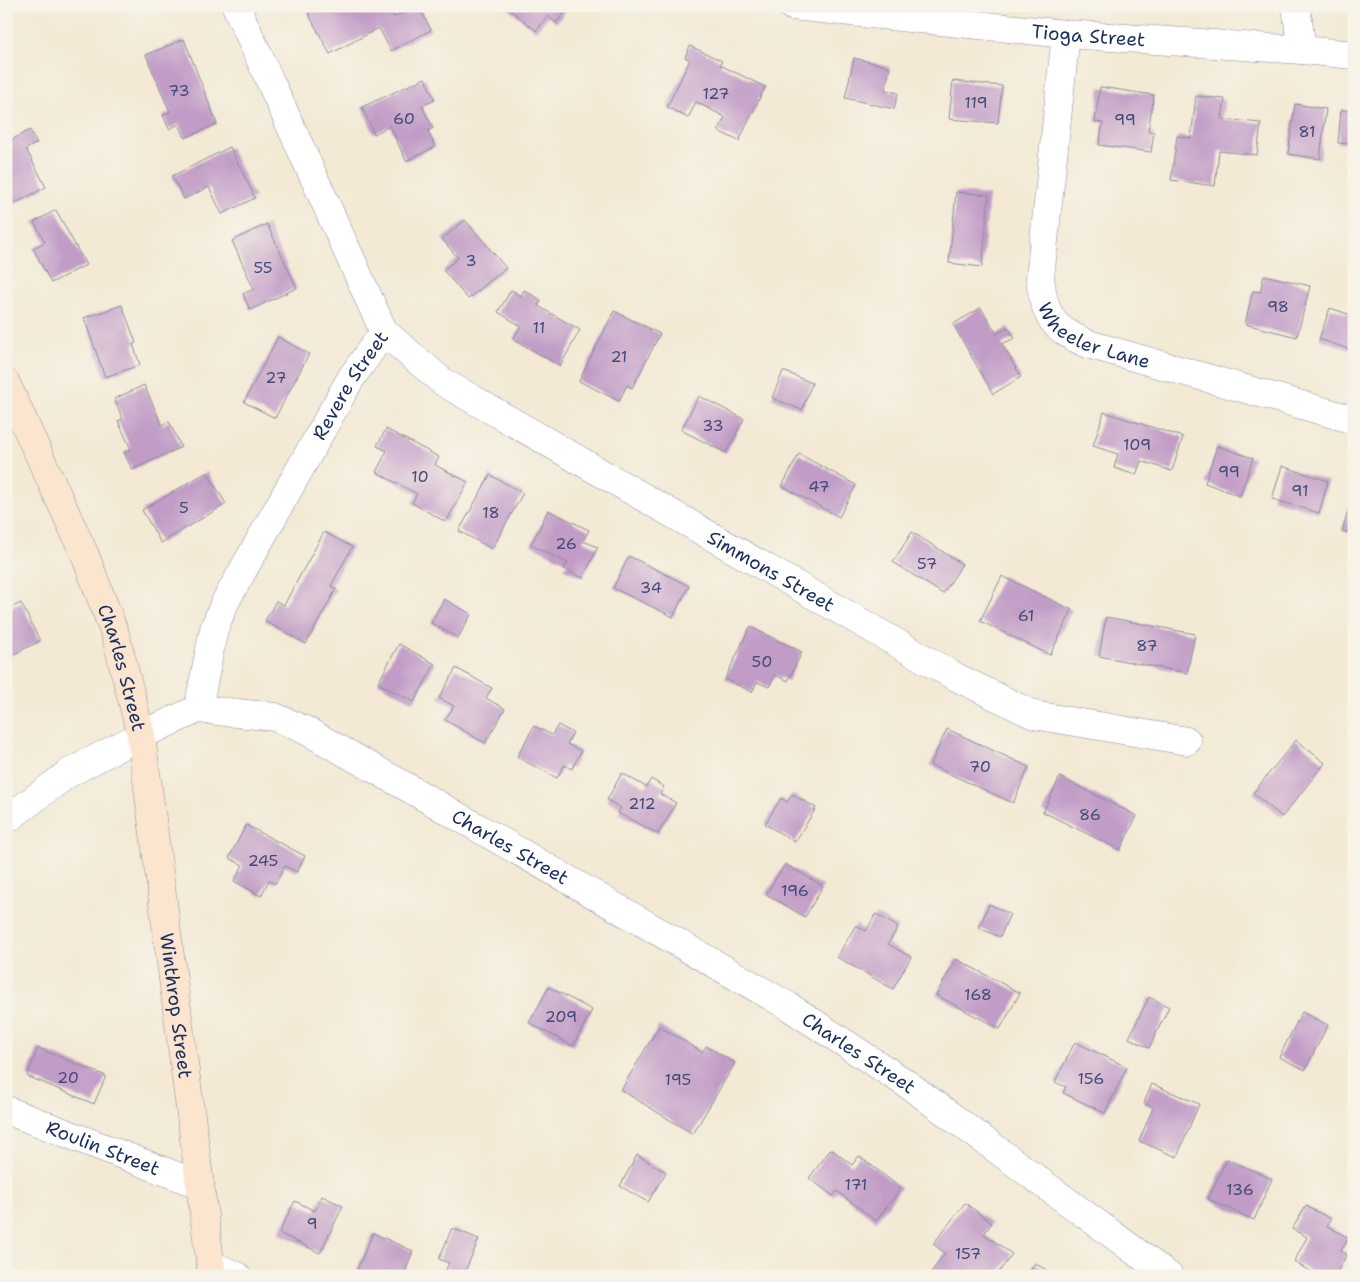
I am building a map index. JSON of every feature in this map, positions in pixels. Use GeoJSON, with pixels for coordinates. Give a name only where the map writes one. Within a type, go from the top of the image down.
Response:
{"type":"FeatureCollection","features":[{"type":"Feature","properties":{"kind":"street","name":"Revere Street"},"geometry":{"type":"LineString","coordinates":[[198,709],[214,629],[224,604],[351,378],[384,332],[236,6]]}},
{"type":"Feature","properties":{"kind":"street","name":"Tioga Street"},"geometry":{"type":"LineString","coordinates":[[792,6],[1066,34],[1354,55]]}},
{"type":"Feature","properties":{"kind":"street"},"geometry":{"type":"LineString","coordinates":[[1296,6],[1302,50]]}},
{"type":"Feature","properties":{"kind":"street","name":"Wheeler Lane"},"geometry":{"type":"LineString","coordinates":[[1066,34],[1040,278],[1043,304],[1049,318],[1064,333],[1088,344],[1354,420]]}},
{"type":"Feature","properties":{"kind":"street","name":"Simmons Street"},"geometry":{"type":"LineString","coordinates":[[384,332],[443,382],[956,677],[1034,715],[1187,741]]}},
{"type":"Feature","properties":{"kind":"street","name":"Charles Street"},"geometry":{"type":"LineString","coordinates":[[6,383],[85,555],[116,637],[141,735],[198,709],[275,717],[308,731],[788,1006],[910,1086],[1169,1276]]}},
{"type":"Feature","properties":{"kind":"street"},"geometry":{"type":"LineString","coordinates":[[6,820],[69,773],[141,735]]}},
{"type":"Feature","properties":{"kind":"street","name":"Winthrop Street"},"geometry":{"type":"LineString","coordinates":[[141,735],[212,1270]]}},
{"type":"Feature","properties":{"kind":"street","name":"Roulin Street"},"geometry":{"type":"LineString","coordinates":[[6,1110],[200,1185]]}},
{"type":"Feature","properties":{"kind":"street"},"geometry":{"type":"LineString","coordinates":[[212,1270],[237,1276]]}},
{"type":"Feature","properties":{"kind":"building"},"geometry":{"type":"Polygon","coordinates":[[[321,6],[388,6],[394,17],[419,6],[431,30],[391,51],[379,28],[330,54],[308,13],[321,6]]]}},
{"type":"Feature","properties":{"kind":"building"},"geometry":{"type":"Polygon","coordinates":[[[505,6],[570,6],[556,23],[548,16],[536,31],[505,6]]]}},
{"type":"Feature","properties":{"kind":"building"},"geometry":{"type":"Polygon","coordinates":[[[184,39],[217,124],[185,138],[179,124],[169,129],[163,115],[170,112],[146,55],[184,39]]]}},
{"type":"Feature","properties":{"kind":"building"},"geometry":{"type":"Polygon","coordinates":[[[690,46],[722,61],[720,65],[765,87],[739,141],[718,131],[725,117],[696,102],[688,118],[667,107],[690,60],[685,57],[690,46]]]}},
{"type":"Feature","properties":{"kind":"building"},"geometry":{"type":"Polygon","coordinates":[[[854,58],[890,67],[885,90],[898,93],[894,109],[845,98],[854,58]]]}},
{"type":"Feature","properties":{"kind":"building"},"geometry":{"type":"Polygon","coordinates":[[[425,78],[435,100],[422,106],[433,128],[428,131],[435,147],[406,161],[390,126],[374,134],[362,107],[425,78]]]}},
{"type":"Feature","properties":{"kind":"building"},"geometry":{"type":"Polygon","coordinates":[[[953,81],[1002,86],[998,123],[949,119],[953,81]]]}},
{"type":"Feature","properties":{"kind":"building"},"geometry":{"type":"Polygon","coordinates":[[[1100,87],[1154,95],[1148,131],[1154,132],[1151,152],[1099,145],[1103,123],[1095,122],[1100,87]]]}},
{"type":"Feature","properties":{"kind":"building"},"geometry":{"type":"Polygon","coordinates":[[[1196,96],[1225,99],[1222,119],[1261,123],[1257,155],[1219,151],[1215,186],[1171,180],[1177,136],[1191,138],[1196,96]]]}},
{"type":"Feature","properties":{"kind":"building"},"geometry":{"type":"Polygon","coordinates":[[[6,97],[13,112],[6,115],[6,97]]]}},
{"type":"Feature","properties":{"kind":"building"},"geometry":{"type":"Polygon","coordinates":[[[1295,104],[1326,109],[1320,159],[1288,154],[1295,104]]]}},
{"type":"Feature","properties":{"kind":"building"},"geometry":{"type":"Polygon","coordinates":[[[1341,110],[1354,111],[1354,144],[1338,143],[1341,110]]]}},
{"type":"Feature","properties":{"kind":"building"},"geometry":{"type":"Polygon","coordinates":[[[30,130],[37,143],[26,149],[46,187],[14,204],[6,189],[6,163],[10,161],[6,153],[6,143],[30,130]]]}},
{"type":"Feature","properties":{"kind":"building"},"geometry":{"type":"Polygon","coordinates":[[[230,147],[255,198],[222,214],[209,187],[184,199],[172,176],[230,147]]]}},
{"type":"Feature","properties":{"kind":"building"},"geometry":{"type":"Polygon","coordinates":[[[956,192],[989,195],[982,267],[949,263],[956,192]]]}},
{"type":"Feature","properties":{"kind":"building"},"geometry":{"type":"Polygon","coordinates":[[[56,210],[86,265],[51,283],[33,248],[45,242],[34,222],[56,210]]]}},
{"type":"Feature","properties":{"kind":"building"},"geometry":{"type":"Polygon","coordinates":[[[465,220],[506,268],[468,299],[443,270],[458,258],[442,239],[465,220]]]}},
{"type":"Feature","properties":{"kind":"building"},"geometry":{"type":"Polygon","coordinates":[[[267,224],[297,288],[250,310],[243,294],[254,289],[232,241],[267,224]]]}},
{"type":"Feature","properties":{"kind":"building"},"geometry":{"type":"Polygon","coordinates":[[[1264,275],[1310,286],[1297,337],[1245,324],[1253,291],[1260,292],[1264,275]]]}},
{"type":"Feature","properties":{"kind":"building"},"geometry":{"type":"Polygon","coordinates":[[[511,290],[521,296],[524,290],[541,300],[538,306],[580,330],[560,366],[513,339],[521,326],[498,312],[511,290]]]}},
{"type":"Feature","properties":{"kind":"building"},"geometry":{"type":"Polygon","coordinates":[[[122,305],[136,343],[133,344],[140,365],[105,377],[84,318],[122,305]]]}},
{"type":"Feature","properties":{"kind":"building"},"geometry":{"type":"Polygon","coordinates":[[[981,308],[997,334],[1008,327],[1015,338],[1002,344],[1021,377],[993,394],[953,324],[981,308]]]}},
{"type":"Feature","properties":{"kind":"building"},"geometry":{"type":"Polygon","coordinates":[[[1330,308],[1354,316],[1354,351],[1319,339],[1330,308]]]}},
{"type":"Feature","properties":{"kind":"building"},"geometry":{"type":"Polygon","coordinates":[[[614,311],[660,334],[632,388],[627,385],[619,401],[579,381],[614,311]]]}},
{"type":"Feature","properties":{"kind":"building"},"geometry":{"type":"Polygon","coordinates":[[[278,337],[309,354],[275,418],[244,402],[278,337]]]}},
{"type":"Feature","properties":{"kind":"building"},"geometry":{"type":"Polygon","coordinates":[[[783,371],[812,383],[802,410],[772,398],[783,371]]]}},
{"type":"Feature","properties":{"kind":"building"},"geometry":{"type":"Polygon","coordinates":[[[144,385],[162,425],[169,421],[181,447],[132,470],[124,452],[131,449],[118,421],[123,419],[114,399],[144,385]]]}},
{"type":"Feature","properties":{"kind":"building"},"geometry":{"type":"Polygon","coordinates":[[[699,396],[744,419],[726,453],[681,430],[699,396]]]}},
{"type":"Feature","properties":{"kind":"building"},"geometry":{"type":"Polygon","coordinates":[[[1104,412],[1183,437],[1172,471],[1141,461],[1136,475],[1114,468],[1118,454],[1093,446],[1104,412]]]}},
{"type":"Feature","properties":{"kind":"building"},"geometry":{"type":"Polygon","coordinates":[[[386,429],[439,457],[435,465],[468,482],[446,522],[412,503],[417,494],[376,472],[387,451],[377,446],[386,429]]]}},
{"type":"Feature","properties":{"kind":"building"},"geometry":{"type":"Polygon","coordinates":[[[1217,446],[1253,458],[1240,496],[1205,483],[1217,446]]]}},
{"type":"Feature","properties":{"kind":"building"},"geometry":{"type":"Polygon","coordinates":[[[799,454],[856,485],[839,517],[782,486],[799,454]]]}},
{"type":"Feature","properties":{"kind":"building"},"geometry":{"type":"Polygon","coordinates":[[[1282,466],[1328,481],[1319,513],[1272,499],[1282,466]]]}},
{"type":"Feature","properties":{"kind":"building"},"geometry":{"type":"Polygon","coordinates":[[[207,472],[226,504],[161,543],[142,510],[207,472]]]}},
{"type":"Feature","properties":{"kind":"building"},"geometry":{"type":"Polygon","coordinates":[[[490,475],[523,493],[492,549],[459,531],[490,475]]]}},
{"type":"Feature","properties":{"kind":"building"},"geometry":{"type":"Polygon","coordinates":[[[1354,495],[1354,534],[1342,531],[1354,495]]]}},
{"type":"Feature","properties":{"kind":"building"},"geometry":{"type":"Polygon","coordinates":[[[548,510],[589,530],[583,541],[598,547],[583,578],[564,569],[568,563],[531,545],[548,510]]]}},
{"type":"Feature","properties":{"kind":"building"},"geometry":{"type":"Polygon","coordinates":[[[324,532],[352,547],[331,586],[336,589],[306,644],[265,621],[276,601],[284,605],[324,532]]]}},
{"type":"Feature","properties":{"kind":"building"},"geometry":{"type":"Polygon","coordinates":[[[912,532],[962,564],[943,594],[893,562],[912,532]]]}},
{"type":"Feature","properties":{"kind":"building"},"geometry":{"type":"Polygon","coordinates":[[[629,556],[689,586],[673,617],[613,588],[629,556]]]}},
{"type":"Feature","properties":{"kind":"building"},"geometry":{"type":"Polygon","coordinates":[[[1002,576],[1072,610],[1050,655],[980,621],[1002,576]]]}},
{"type":"Feature","properties":{"kind":"building"},"geometry":{"type":"Polygon","coordinates":[[[444,599],[471,614],[458,638],[431,623],[444,599]]]}},
{"type":"Feature","properties":{"kind":"building"},"geometry":{"type":"Polygon","coordinates":[[[21,603],[40,641],[6,658],[6,610],[21,603]]]}},
{"type":"Feature","properties":{"kind":"building"},"geometry":{"type":"Polygon","coordinates":[[[1106,617],[1195,634],[1187,673],[1099,656],[1106,617]]]}},
{"type":"Feature","properties":{"kind":"building"},"geometry":{"type":"Polygon","coordinates":[[[750,627],[802,652],[788,681],[775,675],[769,687],[757,682],[752,692],[725,679],[750,627]]]}},
{"type":"Feature","properties":{"kind":"building"},"geometry":{"type":"Polygon","coordinates":[[[399,644],[435,664],[414,702],[378,683],[399,644]]]}},
{"type":"Feature","properties":{"kind":"building"},"geometry":{"type":"Polygon","coordinates":[[[456,668],[492,688],[486,698],[505,709],[485,743],[445,720],[454,706],[439,698],[456,668]]]}},
{"type":"Feature","properties":{"kind":"building"},"geometry":{"type":"Polygon","coordinates":[[[558,725],[573,733],[567,744],[581,751],[572,769],[564,765],[557,778],[517,757],[534,726],[552,735],[558,725]]]}},
{"type":"Feature","properties":{"kind":"building"},"geometry":{"type":"Polygon","coordinates":[[[947,729],[1029,767],[1013,803],[930,765],[947,729]]]}},
{"type":"Feature","properties":{"kind":"building"},"geometry":{"type":"Polygon","coordinates":[[[1296,740],[1325,763],[1282,817],[1253,793],[1296,740]]]}},
{"type":"Feature","properties":{"kind":"building"},"geometry":{"type":"Polygon","coordinates":[[[622,773],[646,787],[651,779],[664,787],[660,794],[676,803],[658,834],[618,813],[621,808],[607,800],[622,773]]]}},
{"type":"Feature","properties":{"kind":"building"},"geometry":{"type":"Polygon","coordinates":[[[1060,777],[1137,816],[1120,850],[1043,812],[1060,777]]]}},
{"type":"Feature","properties":{"kind":"building"},"geometry":{"type":"Polygon","coordinates":[[[792,794],[816,808],[795,842],[765,824],[781,798],[787,802],[792,794]]]}},
{"type":"Feature","properties":{"kind":"building"},"geometry":{"type":"Polygon","coordinates":[[[246,825],[305,856],[297,872],[285,866],[275,884],[269,880],[261,896],[234,881],[243,865],[229,858],[246,825]]]}},
{"type":"Feature","properties":{"kind":"building"},"geometry":{"type":"Polygon","coordinates":[[[785,864],[823,886],[805,917],[766,894],[785,864]]]}},
{"type":"Feature","properties":{"kind":"building"},"geometry":{"type":"Polygon","coordinates":[[[989,904],[1010,914],[1000,937],[979,928],[989,904]]]}},
{"type":"Feature","properties":{"kind":"building"},"geometry":{"type":"Polygon","coordinates":[[[876,914],[898,927],[888,944],[911,957],[893,989],[837,957],[856,925],[866,931],[876,914]]]}},
{"type":"Feature","properties":{"kind":"building"},"geometry":{"type":"Polygon","coordinates":[[[956,959],[1020,993],[1000,1029],[936,995],[956,959]]]}},
{"type":"Feature","properties":{"kind":"building"},"geometry":{"type":"Polygon","coordinates":[[[549,987],[592,1010],[573,1046],[529,1023],[549,987]]]}},
{"type":"Feature","properties":{"kind":"building"},"geometry":{"type":"Polygon","coordinates":[[[1149,997],[1169,1007],[1149,1048],[1129,1038],[1149,997]]]}},
{"type":"Feature","properties":{"kind":"building"},"geometry":{"type":"Polygon","coordinates":[[[1302,1012],[1328,1025],[1305,1070],[1279,1057],[1302,1012]]]}},
{"type":"Feature","properties":{"kind":"building"},"geometry":{"type":"Polygon","coordinates":[[[659,1026],[702,1052],[706,1046],[735,1063],[693,1134],[621,1090],[659,1026]]]}},
{"type":"Feature","properties":{"kind":"building"},"geometry":{"type":"Polygon","coordinates":[[[1075,1042],[1127,1067],[1105,1113],[1063,1093],[1066,1087],[1055,1082],[1075,1042]]]}},
{"type":"Feature","properties":{"kind":"building"},"geometry":{"type":"Polygon","coordinates":[[[38,1048],[106,1076],[94,1104],[27,1076],[38,1048]]]}},
{"type":"Feature","properties":{"kind":"building"},"geometry":{"type":"Polygon","coordinates":[[[1152,1084],[1199,1104],[1177,1157],[1139,1141],[1153,1108],[1144,1103],[1152,1084]]]}},
{"type":"Feature","properties":{"kind":"building"},"geometry":{"type":"Polygon","coordinates":[[[831,1149],[852,1165],[859,1156],[901,1188],[876,1221],[837,1191],[833,1196],[809,1178],[831,1149]]]}},
{"type":"Feature","properties":{"kind":"building"},"geometry":{"type":"Polygon","coordinates":[[[637,1155],[666,1172],[648,1202],[620,1186],[637,1155]]]}},
{"type":"Feature","properties":{"kind":"building"},"geometry":{"type":"Polygon","coordinates":[[[1227,1159],[1272,1179],[1254,1220],[1208,1199],[1227,1159]]]}},
{"type":"Feature","properties":{"kind":"building"},"geometry":{"type":"Polygon","coordinates":[[[322,1196],[343,1206],[320,1253],[279,1233],[295,1201],[315,1211],[322,1196]]]}},
{"type":"Feature","properties":{"kind":"building"},"geometry":{"type":"Polygon","coordinates":[[[965,1203],[992,1223],[984,1234],[1012,1254],[996,1276],[932,1276],[930,1274],[945,1253],[933,1244],[965,1203]]]}},
{"type":"Feature","properties":{"kind":"building"},"geometry":{"type":"Polygon","coordinates":[[[1306,1206],[1331,1219],[1327,1226],[1349,1238],[1341,1251],[1347,1254],[1335,1276],[1319,1276],[1294,1262],[1307,1237],[1292,1229],[1306,1206]]]}},
{"type":"Feature","properties":{"kind":"building"},"geometry":{"type":"Polygon","coordinates":[[[452,1228],[479,1239],[463,1276],[443,1276],[449,1263],[439,1259],[452,1228]]]}},
{"type":"Feature","properties":{"kind":"building"},"geometry":{"type":"Polygon","coordinates":[[[373,1233],[413,1251],[403,1276],[373,1276],[357,1269],[373,1233]]]}},
{"type":"Feature","properties":{"kind":"building"},"geometry":{"type":"Polygon","coordinates":[[[1035,1263],[1056,1276],[1027,1276],[1035,1263]]]}}]}
